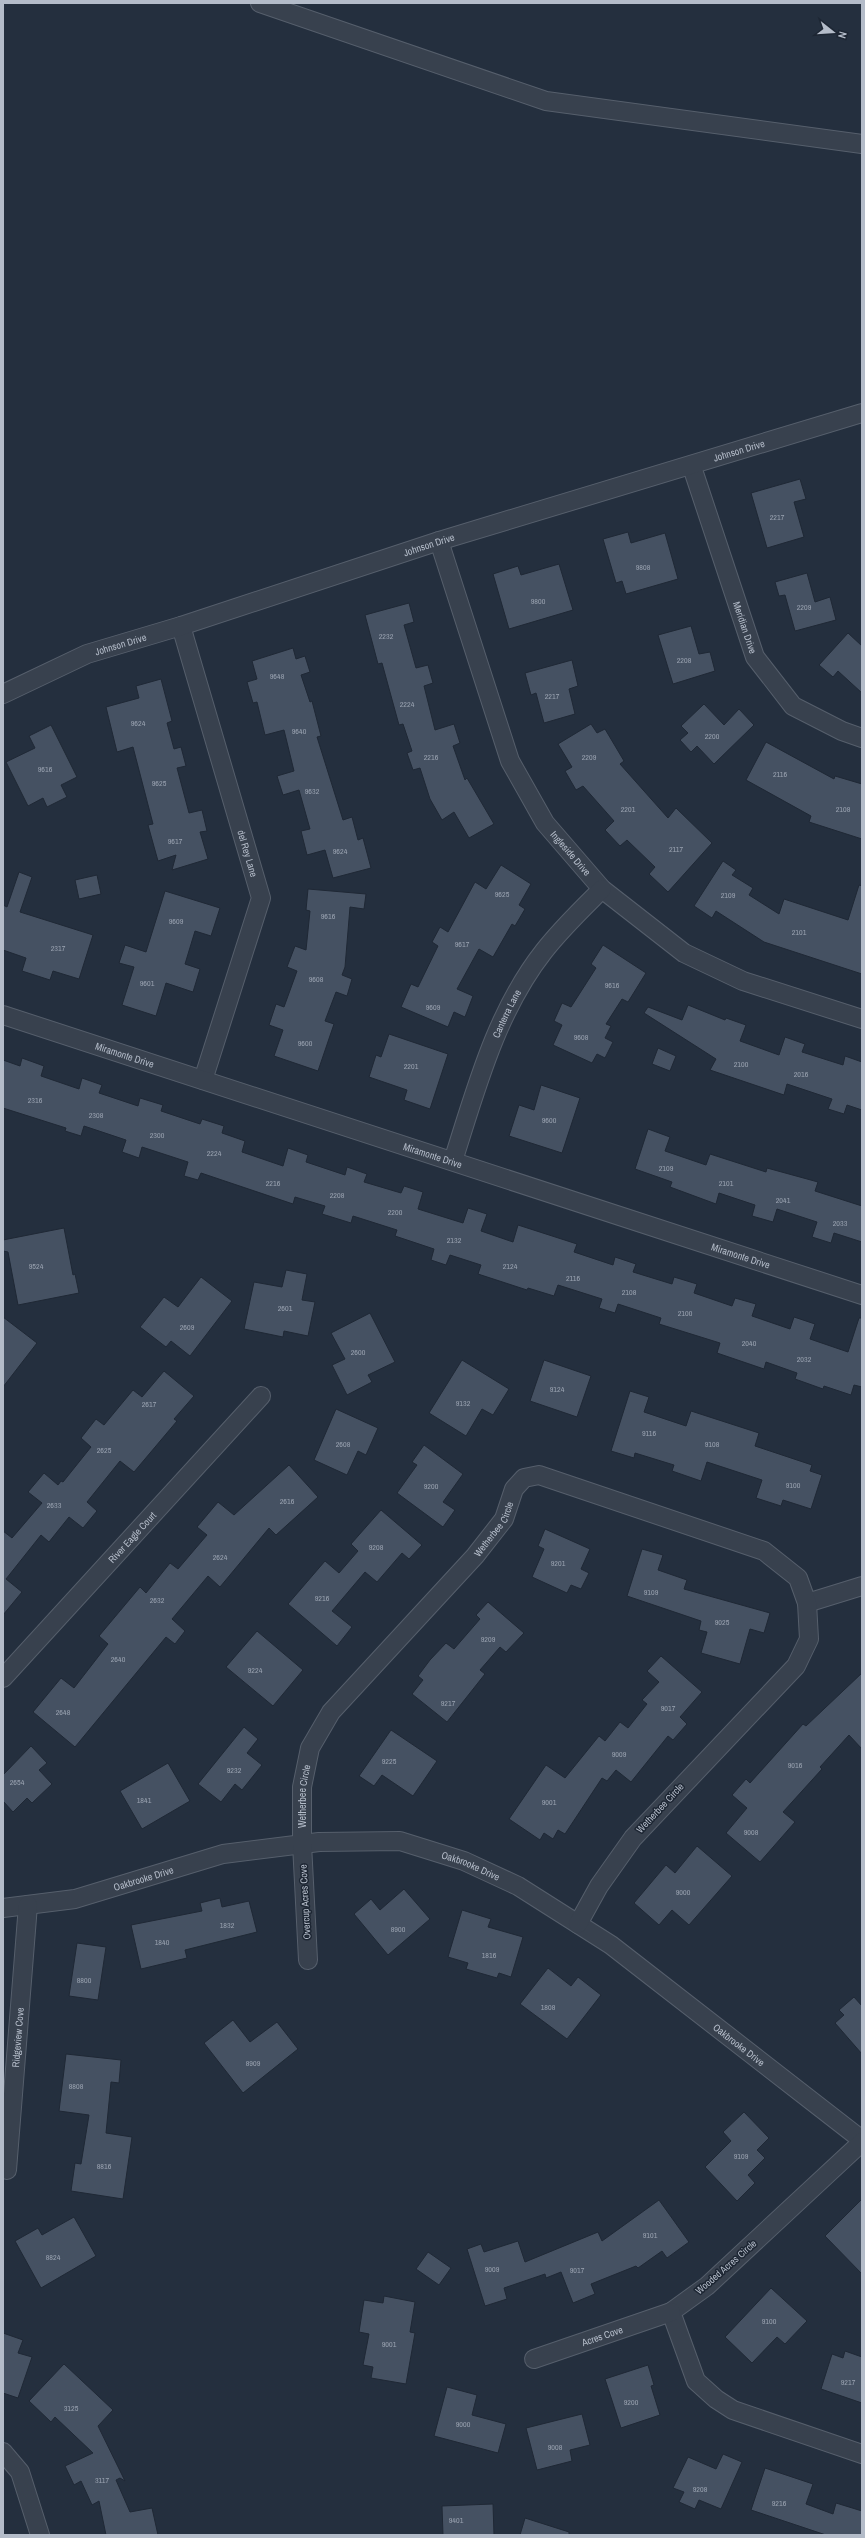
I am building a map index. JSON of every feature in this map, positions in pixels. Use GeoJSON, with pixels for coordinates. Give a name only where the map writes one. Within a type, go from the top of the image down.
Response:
{"type":"FeatureCollection","features":[{"type":"Feature","properties":{"kind":"street"},"geometry":{"type":"LineString","coordinates":[[260,3],[546,101],[862,144]]}},
{"type":"Feature","properties":{"kind":"street","name":"Johnson Drive"},"geometry":{"type":"LineString","coordinates":[[3,694],[87,654],[181,626],[439,541],[692,467],[862,413]]}},
{"type":"Feature","properties":{"kind":"street","name":"Meridian Drive"},"geometry":{"type":"LineString","coordinates":[[692,467],[756,657],[793,706],[842,731],[862,738]]}},
{"type":"Feature","properties":{"kind":"street","name":"Ingleside Drive"},"geometry":{"type":"LineString","coordinates":[[439,541],[510,761],[545,823],[602,888],[684,953],[743,981],[862,1019]]}},
{"type":"Feature","properties":{"kind":"street","name":"del Rey Lane"},"geometry":{"type":"LineString","coordinates":[[181,626],[261,898],[203,1080]]}},
{"type":"Feature","properties":{"kind":"street","name":"Canterra Lane"},"geometry":{"type":"LineString","coordinates":[[453,1161],[477,1085],[505,1013],[543,951],[602,888]]}},
{"type":"Feature","properties":{"kind":"street","name":"Miramonte Drive"},"geometry":{"type":"LineString","coordinates":[[3,1015],[862,1295]]}},
{"type":"Feature","properties":{"kind":"street","name":"River Eagle Court"},"geometry":{"type":"LineString","coordinates":[[3,1678],[261,1396]]}},
{"type":"Feature","properties":{"kind":"street","name":"Wetherbee Circle"},"geometry":{"type":"LineString","coordinates":[[302,1844],[302,1787],[310,1748],[331,1712],[475,1556],[504,1519],[514,1489],[524,1478],[539,1475],[764,1551],[798,1578],[807,1603],[808,1639],[796,1666],[633,1838],[599,1886],[578,1924]]}},
{"type":"Feature","properties":{"kind":"street"},"geometry":{"type":"LineString","coordinates":[[807,1603],[862,1586]]}},
{"type":"Feature","properties":{"kind":"street","name":"Oakbrooke Drive"},"geometry":{"type":"LineString","coordinates":[[3,1908],[75,1899],[223,1854],[319,1842],[400,1841],[464,1861],[518,1886],[612,1945],[862,2141]]}},
{"type":"Feature","properties":{"kind":"street","name":"Overcup Acres Cove"},"geometry":{"type":"LineString","coordinates":[[302,1844],[308,1960]]}},
{"type":"Feature","properties":{"kind":"street","name":"Ridgeview Cove"},"geometry":{"type":"LineString","coordinates":[[7,2170],[28,1905]]}},
{"type":"Feature","properties":{"kind":"street","name":"Wooded Acres Circle"},"geometry":{"type":"LineString","coordinates":[[671,2312],[707,2286],[862,2141]]}},
{"type":"Feature","properties":{"kind":"street"},"geometry":{"type":"LineString","coordinates":[[671,2312],[696,2381],[716,2399],[733,2410],[862,2454]]}},
{"type":"Feature","properties":{"kind":"street","name":"Acres Cove"},"geometry":{"type":"LineString","coordinates":[[534,2359],[671,2312]]}},
{"type":"Feature","properties":{"kind":"street"},"geometry":{"type":"LineString","coordinates":[[3,2452],[20,2472],[40,2535]]}},
{"type":"Feature","properties":{"kind":"building"},"geometry":{"type":"Polygon","coordinates":[[[800,479],[806,499],[794,502],[804,537],[767,548],[751,493],[800,479]]]}},
{"type":"Feature","properties":{"kind":"building"},"geometry":{"type":"Polygon","coordinates":[[[628,532],[631,543],[665,533],[678,579],[626,594],[622,581],[616,583],[603,539],[628,532]]]}},
{"type":"Feature","properties":{"kind":"building"},"geometry":{"type":"Polygon","coordinates":[[[559,564],[573,610],[509,629],[493,574],[518,566],[521,575],[559,564]]]}},
{"type":"Feature","properties":{"kind":"building"},"geometry":{"type":"Polygon","coordinates":[[[807,573],[815,602],[830,597],[836,620],[795,631],[785,595],[779,596],[775,582],[807,573]]]}},
{"type":"Feature","properties":{"kind":"building"},"geometry":{"type":"Polygon","coordinates":[[[409,603],[414,622],[404,625],[416,668],[428,665],[433,683],[424,686],[435,730],[454,724],[460,743],[453,746],[465,780],[467,778],[494,824],[469,838],[454,812],[442,820],[430,799],[420,768],[413,770],[407,753],[412,751],[403,724],[399,725],[382,663],[378,664],[365,615],[409,603]]]}},
{"type":"Feature","properties":{"kind":"building"},"geometry":{"type":"Polygon","coordinates":[[[691,626],[699,654],[710,652],[715,671],[673,684],[658,635],[691,626]]]}},
{"type":"Feature","properties":{"kind":"building"},"geometry":{"type":"Polygon","coordinates":[[[848,633],[862,646],[862,693],[838,671],[833,677],[819,665],[848,633]]]}},
{"type":"Feature","properties":{"kind":"building"},"geometry":{"type":"Polygon","coordinates":[[[293,648],[296,659],[305,656],[310,672],[301,675],[310,702],[312,701],[321,736],[317,737],[343,820],[352,817],[358,840],[363,838],[371,868],[333,878],[325,850],[307,855],[301,831],[310,829],[299,790],[283,795],[277,776],[294,771],[284,730],[265,735],[257,702],[253,703],[247,682],[257,679],[252,661],[293,648]]]}},
{"type":"Feature","properties":{"kind":"building"},"geometry":{"type":"Polygon","coordinates":[[[572,660],[578,686],[569,689],[575,714],[544,723],[536,693],[531,695],[525,673],[572,660]]]}},
{"type":"Feature","properties":{"kind":"building"},"geometry":{"type":"Polygon","coordinates":[[[161,679],[172,721],[167,723],[174,749],[181,747],[186,766],[177,768],[189,813],[202,810],[207,831],[200,832],[208,859],[172,870],[176,855],[158,861],[148,825],[153,824],[133,747],[117,752],[106,707],[139,698],[136,686],[161,679]]]}},
{"type":"Feature","properties":{"kind":"building"},"geometry":{"type":"Polygon","coordinates":[[[704,704],[724,725],[739,709],[754,725],[714,764],[697,746],[691,752],[680,740],[688,733],[681,726],[704,704]]]}},
{"type":"Feature","properties":{"kind":"building"},"geometry":{"type":"Polygon","coordinates":[[[591,724],[597,733],[605,729],[624,761],[620,764],[668,818],[676,808],[712,843],[668,892],[649,874],[655,867],[627,840],[620,846],[605,830],[614,821],[583,786],[576,790],[565,771],[572,767],[558,744],[591,724]]]}},
{"type":"Feature","properties":{"kind":"building"},"geometry":{"type":"Polygon","coordinates":[[[51,725],[77,777],[61,785],[67,797],[47,807],[43,798],[28,806],[6,762],[35,748],[29,736],[51,725]]]}},
{"type":"Feature","properties":{"kind":"building"},"geometry":{"type":"Polygon","coordinates":[[[766,742],[834,779],[835,776],[862,784],[862,839],[809,822],[811,816],[746,780],[766,742]]]}},
{"type":"Feature","properties":{"kind":"building"},"geometry":{"type":"Polygon","coordinates":[[[723,861],[736,870],[732,875],[753,888],[749,895],[779,914],[784,899],[848,920],[859,885],[862,886],[862,974],[764,942],[716,911],[712,918],[694,906],[723,861]]]}},
{"type":"Feature","properties":{"kind":"building"},"geometry":{"type":"Polygon","coordinates":[[[501,865],[531,884],[519,905],[525,909],[515,926],[512,924],[493,957],[479,949],[457,989],[473,996],[465,1017],[454,1012],[448,1027],[401,1007],[411,984],[418,987],[438,946],[432,942],[440,927],[448,932],[475,882],[486,889],[501,865]]]}},
{"type":"Feature","properties":{"kind":"building"},"geometry":{"type":"Polygon","coordinates":[[[19,872],[32,877],[20,912],[93,935],[79,979],[53,971],[50,980],[22,971],[26,958],[3,950],[3,905],[7,907],[19,872]]]}},
{"type":"Feature","properties":{"kind":"building"},"geometry":{"type":"Polygon","coordinates":[[[97,875],[101,894],[79,899],[75,880],[97,875]]]}},
{"type":"Feature","properties":{"kind":"building"},"geometry":{"type":"Polygon","coordinates":[[[308,889],[366,894],[364,909],[350,907],[345,967],[342,975],[352,979],[347,996],[336,992],[325,1021],[334,1024],[318,1071],[274,1056],[283,1030],[269,1025],[276,1004],[284,1007],[297,971],[287,967],[295,946],[306,950],[310,911],[306,910],[308,889]]]}},
{"type":"Feature","properties":{"kind":"building"},"geometry":{"type":"Polygon","coordinates":[[[165,891],[220,908],[211,936],[195,931],[185,964],[200,969],[193,992],[166,983],[156,1016],[122,1005],[134,967],[119,963],[125,945],[146,952],[165,891]]]}},
{"type":"Feature","properties":{"kind":"building"},"geometry":{"type":"Polygon","coordinates":[[[603,945],[646,973],[628,1002],[622,999],[606,1024],[611,1026],[605,1038],[613,1042],[605,1058],[597,1054],[592,1063],[553,1045],[562,1025],[554,1021],[562,1003],[571,1007],[596,968],[591,964],[603,945]]]}},
{"type":"Feature","properties":{"kind":"building"},"geometry":{"type":"Polygon","coordinates":[[[688,1005],[725,1020],[726,1018],[746,1025],[740,1041],[779,1055],[785,1037],[805,1044],[802,1052],[843,1065],[845,1056],[862,1062],[862,1110],[847,1105],[844,1114],[828,1109],[832,1099],[787,1084],[784,1095],[710,1070],[716,1059],[644,1013],[648,1007],[682,1020],[688,1005]]]}},
{"type":"Feature","properties":{"kind":"building"},"geometry":{"type":"Polygon","coordinates":[[[389,1034],[448,1054],[430,1109],[404,1100],[407,1090],[369,1077],[376,1055],[381,1057],[389,1034]]]}},
{"type":"Feature","properties":{"kind":"building"},"geometry":{"type":"Polygon","coordinates":[[[658,1048],[676,1056],[670,1071],[652,1064],[658,1048]]]}},
{"type":"Feature","properties":{"kind":"building"},"geometry":{"type":"Polygon","coordinates":[[[22,1058],[44,1066],[41,1076],[79,1089],[82,1078],[102,1085],[99,1093],[138,1106],[140,1098],[163,1105],[161,1111],[200,1124],[202,1119],[224,1126],[222,1133],[245,1141],[242,1152],[283,1166],[288,1148],[308,1155],[306,1162],[345,1175],[347,1167],[367,1174],[364,1182],[401,1193],[404,1186],[423,1192],[418,1209],[463,1223],[468,1208],[487,1214],[481,1231],[513,1242],[518,1225],[577,1244],[574,1252],[613,1265],[615,1257],[636,1264],[633,1272],[672,1284],[674,1277],[697,1284],[694,1293],[732,1306],[735,1298],[756,1304],[752,1316],[790,1329],[794,1317],[815,1324],[810,1339],[848,1352],[859,1318],[862,1318],[862,1387],[854,1385],[851,1395],[824,1386],[823,1389],[795,1379],[797,1373],[766,1362],[764,1369],[717,1353],[720,1343],[659,1324],[661,1318],[618,1304],[615,1313],[599,1308],[602,1299],[558,1285],[554,1296],[528,1288],[527,1290],[478,1274],[481,1265],[450,1255],[446,1265],[431,1260],[434,1249],[395,1236],[397,1230],[353,1216],[351,1223],[322,1214],[325,1206],[295,1197],[293,1204],[201,1173],[198,1180],[184,1176],[188,1162],[142,1147],[139,1158],[122,1152],[126,1140],[84,1126],[81,1136],[65,1131],[66,1128],[3,1108],[3,1060],[20,1066],[22,1058]]]}},
{"type":"Feature","properties":{"kind":"building"},"geometry":{"type":"Polygon","coordinates":[[[541,1085],[580,1098],[562,1153],[509,1136],[519,1105],[534,1110],[541,1085]]]}},
{"type":"Feature","properties":{"kind":"building"},"geometry":{"type":"Polygon","coordinates":[[[648,1129],[670,1137],[665,1151],[706,1165],[710,1154],[766,1172],[767,1168],[818,1182],[815,1191],[862,1206],[862,1242],[834,1233],[831,1243],[812,1237],[817,1222],[777,1209],[773,1222],[752,1216],[755,1205],[719,1193],[716,1204],[670,1187],[672,1182],[635,1169],[648,1129]]]}},
{"type":"Feature","properties":{"kind":"building"},"geometry":{"type":"Polygon","coordinates":[[[64,1228],[73,1275],[75,1274],[79,1293],[18,1305],[8,1252],[3,1251],[3,1240],[64,1228]]]}},
{"type":"Feature","properties":{"kind":"building"},"geometry":{"type":"Polygon","coordinates":[[[286,1270],[307,1274],[302,1300],[315,1302],[308,1336],[284,1331],[283,1337],[244,1329],[254,1282],[282,1287],[286,1270]]]}},
{"type":"Feature","properties":{"kind":"building"},"geometry":{"type":"Polygon","coordinates":[[[201,1277],[232,1301],[190,1356],[171,1341],[166,1347],[140,1327],[164,1297],[178,1307],[201,1277]]]}},
{"type":"Feature","properties":{"kind":"building"},"geometry":{"type":"Polygon","coordinates":[[[370,1313],[395,1362],[368,1375],[372,1382],[347,1395],[332,1365],[345,1359],[331,1333],[370,1313]]]}},
{"type":"Feature","properties":{"kind":"building"},"geometry":{"type":"Polygon","coordinates":[[[3,1317],[37,1343],[3,1387],[3,1317]]]}},
{"type":"Feature","properties":{"kind":"building"},"geometry":{"type":"Polygon","coordinates":[[[462,1360],[509,1389],[493,1415],[482,1409],[466,1436],[429,1413],[462,1360]]]}},
{"type":"Feature","properties":{"kind":"building"},"geometry":{"type":"Polygon","coordinates":[[[544,1360],[591,1376],[577,1417],[530,1401],[544,1360]]]}},
{"type":"Feature","properties":{"kind":"building"},"geometry":{"type":"Polygon","coordinates":[[[164,1371],[194,1396],[174,1419],[177,1421],[134,1472],[120,1461],[87,1502],[97,1511],[83,1528],[69,1517],[49,1542],[41,1535],[6,1579],[22,1592],[3,1615],[3,1531],[12,1538],[42,1503],[28,1492],[44,1473],[58,1485],[61,1481],[63,1482],[91,1447],[81,1438],[96,1419],[104,1425],[133,1390],[142,1397],[164,1371]]]}},
{"type":"Feature","properties":{"kind":"building"},"geometry":{"type":"Polygon","coordinates":[[[630,1391],[649,1397],[644,1412],[686,1426],[691,1411],[759,1433],[755,1446],[812,1465],[810,1471],[822,1475],[811,1509],[783,1500],[781,1506],[756,1498],[762,1480],[707,1462],[701,1481],[672,1471],[674,1465],[635,1453],[634,1458],[611,1451],[630,1391]]]}},
{"type":"Feature","properties":{"kind":"building"},"geometry":{"type":"Polygon","coordinates":[[[336,1409],[378,1428],[366,1455],[358,1451],[347,1475],[314,1460],[336,1409]]]}},
{"type":"Feature","properties":{"kind":"building"},"geometry":{"type":"Polygon","coordinates":[[[424,1445],[463,1474],[443,1502],[455,1510],[443,1527],[397,1493],[417,1465],[412,1462],[424,1445]]]}},
{"type":"Feature","properties":{"kind":"building"},"geometry":{"type":"Polygon","coordinates":[[[289,1465],[318,1497],[276,1535],[269,1528],[220,1587],[208,1576],[172,1619],[185,1631],[175,1644],[166,1637],[75,1747],[33,1712],[61,1678],[74,1688],[108,1644],[99,1636],[140,1587],[146,1593],[170,1563],[178,1569],[207,1535],[197,1527],[218,1502],[234,1515],[289,1465]]]}},
{"type":"Feature","properties":{"kind":"building"},"geometry":{"type":"Polygon","coordinates":[[[381,1510],[422,1545],[409,1559],[402,1553],[377,1582],[365,1572],[332,1611],[352,1627],[337,1646],[288,1604],[325,1561],[339,1573],[358,1551],[351,1544],[381,1510]]]}},
{"type":"Feature","properties":{"kind":"building"},"geometry":{"type":"Polygon","coordinates":[[[545,1529],[590,1549],[581,1569],[589,1573],[581,1589],[571,1585],[567,1593],[532,1577],[544,1549],[538,1546],[545,1529]]]}},
{"type":"Feature","properties":{"kind":"building"},"geometry":{"type":"Polygon","coordinates":[[[642,1549],[663,1555],[658,1570],[687,1580],[684,1589],[770,1613],[764,1633],[750,1629],[740,1664],[701,1653],[707,1632],[699,1630],[701,1621],[627,1596],[642,1549]]]}},
{"type":"Feature","properties":{"kind":"building"},"geometry":{"type":"Polygon","coordinates":[[[488,1602],[524,1633],[506,1652],[500,1647],[480,1670],[485,1674],[447,1722],[412,1694],[423,1680],[418,1676],[430,1660],[446,1643],[454,1649],[480,1619],[476,1615],[488,1602]]]}},
{"type":"Feature","properties":{"kind":"building"},"geometry":{"type":"Polygon","coordinates":[[[257,1631],[303,1670],[273,1706],[226,1667],[257,1631]]]}},
{"type":"Feature","properties":{"kind":"building"},"geometry":{"type":"Polygon","coordinates":[[[661,1656],[702,1692],[680,1717],[687,1724],[673,1740],[668,1736],[631,1782],[616,1770],[607,1781],[602,1778],[565,1834],[558,1830],[553,1839],[544,1833],[540,1840],[509,1819],[546,1765],[565,1778],[599,1736],[605,1741],[620,1722],[628,1728],[647,1704],[642,1700],[659,1682],[647,1671],[661,1656]]]}},
{"type":"Feature","properties":{"kind":"building"},"geometry":{"type":"Polygon","coordinates":[[[862,1673],[862,1749],[849,1735],[820,1767],[822,1769],[783,1812],[795,1822],[760,1862],[726,1833],[747,1808],[732,1795],[746,1779],[750,1783],[803,1724],[806,1726],[862,1673]]]}},
{"type":"Feature","properties":{"kind":"building"},"geometry":{"type":"Polygon","coordinates":[[[244,1727],[258,1739],[247,1753],[262,1765],[242,1790],[235,1784],[221,1802],[198,1784],[244,1727]]]}},
{"type":"Feature","properties":{"kind":"building"},"geometry":{"type":"Polygon","coordinates":[[[391,1730],[437,1761],[413,1796],[382,1775],[374,1786],[359,1776],[391,1730]]]}},
{"type":"Feature","properties":{"kind":"building"},"geometry":{"type":"Polygon","coordinates":[[[31,1746],[47,1763],[39,1770],[52,1784],[32,1803],[27,1798],[13,1812],[3,1801],[3,1775],[31,1746]]]}},
{"type":"Feature","properties":{"kind":"building"},"geometry":{"type":"Polygon","coordinates":[[[168,1763],[190,1801],[142,1829],[120,1791],[168,1763]]]}},
{"type":"Feature","properties":{"kind":"building"},"geometry":{"type":"Polygon","coordinates":[[[697,1846],[732,1876],[689,1925],[672,1910],[659,1925],[634,1903],[666,1865],[675,1873],[697,1846]]]}},
{"type":"Feature","properties":{"kind":"building"},"geometry":{"type":"Polygon","coordinates":[[[404,1889],[430,1919],[388,1955],[354,1914],[371,1899],[380,1910],[404,1889]]]}},
{"type":"Feature","properties":{"kind":"building"},"geometry":{"type":"Polygon","coordinates":[[[220,1898],[222,1907],[249,1901],[257,1932],[185,1950],[187,1958],[141,1969],[131,1925],[202,1911],[200,1903],[220,1898]]]}},
{"type":"Feature","properties":{"kind":"building"},"geometry":{"type":"Polygon","coordinates":[[[462,1910],[491,1919],[488,1927],[523,1937],[511,1977],[499,1973],[497,1978],[466,1969],[468,1963],[448,1957],[462,1910]]]}},
{"type":"Feature","properties":{"kind":"building"},"geometry":{"type":"Polygon","coordinates":[[[77,1943],[106,1947],[98,2000],[69,1996],[77,1943]]]}},
{"type":"Feature","properties":{"kind":"building"},"geometry":{"type":"Polygon","coordinates":[[[548,1968],[571,1986],[578,1977],[601,1995],[567,2039],[520,2004],[548,1968]]]}},
{"type":"Feature","properties":{"kind":"building"},"geometry":{"type":"Polygon","coordinates":[[[854,1997],[862,2006],[862,2054],[835,2023],[844,2015],[839,2010],[854,1997]]]}},
{"type":"Feature","properties":{"kind":"building"},"geometry":{"type":"Polygon","coordinates":[[[233,2020],[250,2042],[277,2022],[298,2049],[243,2093],[204,2043],[233,2020]]]}},
{"type":"Feature","properties":{"kind":"building"},"geometry":{"type":"Polygon","coordinates":[[[66,2054],[121,2060],[119,2083],[111,2082],[106,2133],[132,2137],[123,2199],[71,2191],[75,2163],[81,2164],[89,2115],[59,2111],[66,2054]]]}},
{"type":"Feature","properties":{"kind":"building"},"geometry":{"type":"Polygon","coordinates":[[[744,2112],[769,2138],[757,2150],[765,2158],[748,2175],[755,2183],[737,2201],[705,2167],[731,2141],[723,2132],[744,2112]]]}},
{"type":"Feature","properties":{"kind":"building"},"geometry":{"type":"Polygon","coordinates":[[[862,2199],[862,2274],[825,2236],[862,2199]]]}},
{"type":"Feature","properties":{"kind":"building"},"geometry":{"type":"Polygon","coordinates":[[[659,2200],[689,2242],[667,2258],[662,2251],[638,2268],[636,2266],[591,2284],[595,2294],[573,2303],[561,2272],[546,2278],[545,2274],[504,2288],[507,2299],[485,2306],[467,2249],[481,2244],[484,2252],[518,2241],[525,2262],[598,2232],[602,2241],[659,2200]]]}},
{"type":"Feature","properties":{"kind":"building"},"geometry":{"type":"Polygon","coordinates":[[[74,2217],[96,2256],[41,2288],[15,2241],[38,2228],[42,2235],[74,2217]]]}},
{"type":"Feature","properties":{"kind":"building"},"geometry":{"type":"Polygon","coordinates":[[[428,2252],[451,2268],[439,2285],[416,2269],[428,2252]]]}},
{"type":"Feature","properties":{"kind":"building"},"geometry":{"type":"Polygon","coordinates":[[[771,2288],[807,2321],[785,2344],[777,2337],[752,2363],[725,2337],[771,2288]]]}},
{"type":"Feature","properties":{"kind":"building"},"geometry":{"type":"Polygon","coordinates":[[[384,2296],[415,2302],[410,2332],[415,2333],[406,2384],[371,2378],[373,2367],[363,2365],[369,2334],[359,2332],[364,2300],[383,2303],[384,2296]]]}},
{"type":"Feature","properties":{"kind":"building"},"geometry":{"type":"Polygon","coordinates":[[[3,2333],[23,2340],[18,2353],[32,2357],[18,2398],[3,2393],[3,2333]]]}},
{"type":"Feature","properties":{"kind":"building"},"geometry":{"type":"Polygon","coordinates":[[[845,2351],[862,2357],[862,2403],[821,2389],[832,2354],[843,2358],[845,2351]]]}},
{"type":"Feature","properties":{"kind":"building"},"geometry":{"type":"Polygon","coordinates":[[[64,2364],[113,2410],[98,2426],[125,2481],[120,2478],[116,2480],[130,2512],[152,2508],[158,2535],[106,2535],[99,2501],[92,2505],[81,2481],[74,2485],[65,2466],[93,2453],[55,2417],[51,2422],[29,2401],[64,2364]]]}},
{"type":"Feature","properties":{"kind":"building"},"geometry":{"type":"Polygon","coordinates":[[[648,2365],[654,2385],[651,2386],[660,2415],[621,2428],[605,2379],[648,2365]]]}},
{"type":"Feature","properties":{"kind":"building"},"geometry":{"type":"Polygon","coordinates":[[[447,2387],[477,2395],[472,2415],[506,2424],[498,2453],[434,2436],[447,2387]]]}},
{"type":"Feature","properties":{"kind":"building"},"geometry":{"type":"Polygon","coordinates":[[[582,2414],[590,2445],[570,2450],[572,2461],[537,2470],[526,2428],[582,2414]]]}},
{"type":"Feature","properties":{"kind":"building"},"geometry":{"type":"Polygon","coordinates":[[[723,2454],[742,2462],[721,2509],[699,2500],[695,2509],[679,2502],[684,2492],[673,2488],[688,2457],[716,2469],[723,2454]]]}},
{"type":"Feature","properties":{"kind":"building"},"geometry":{"type":"Polygon","coordinates":[[[765,2468],[813,2484],[806,2504],[833,2514],[836,2503],[862,2511],[862,2535],[826,2535],[751,2510],[765,2468]]]}},
{"type":"Feature","properties":{"kind":"building"},"geometry":{"type":"Polygon","coordinates":[[[493,2504],[494,2535],[443,2535],[442,2506],[493,2504]]]}},
{"type":"Feature","properties":{"kind":"building"},"geometry":{"type":"Polygon","coordinates":[[[525,2518],[569,2532],[569,2535],[520,2535],[525,2518]]]}}]}
